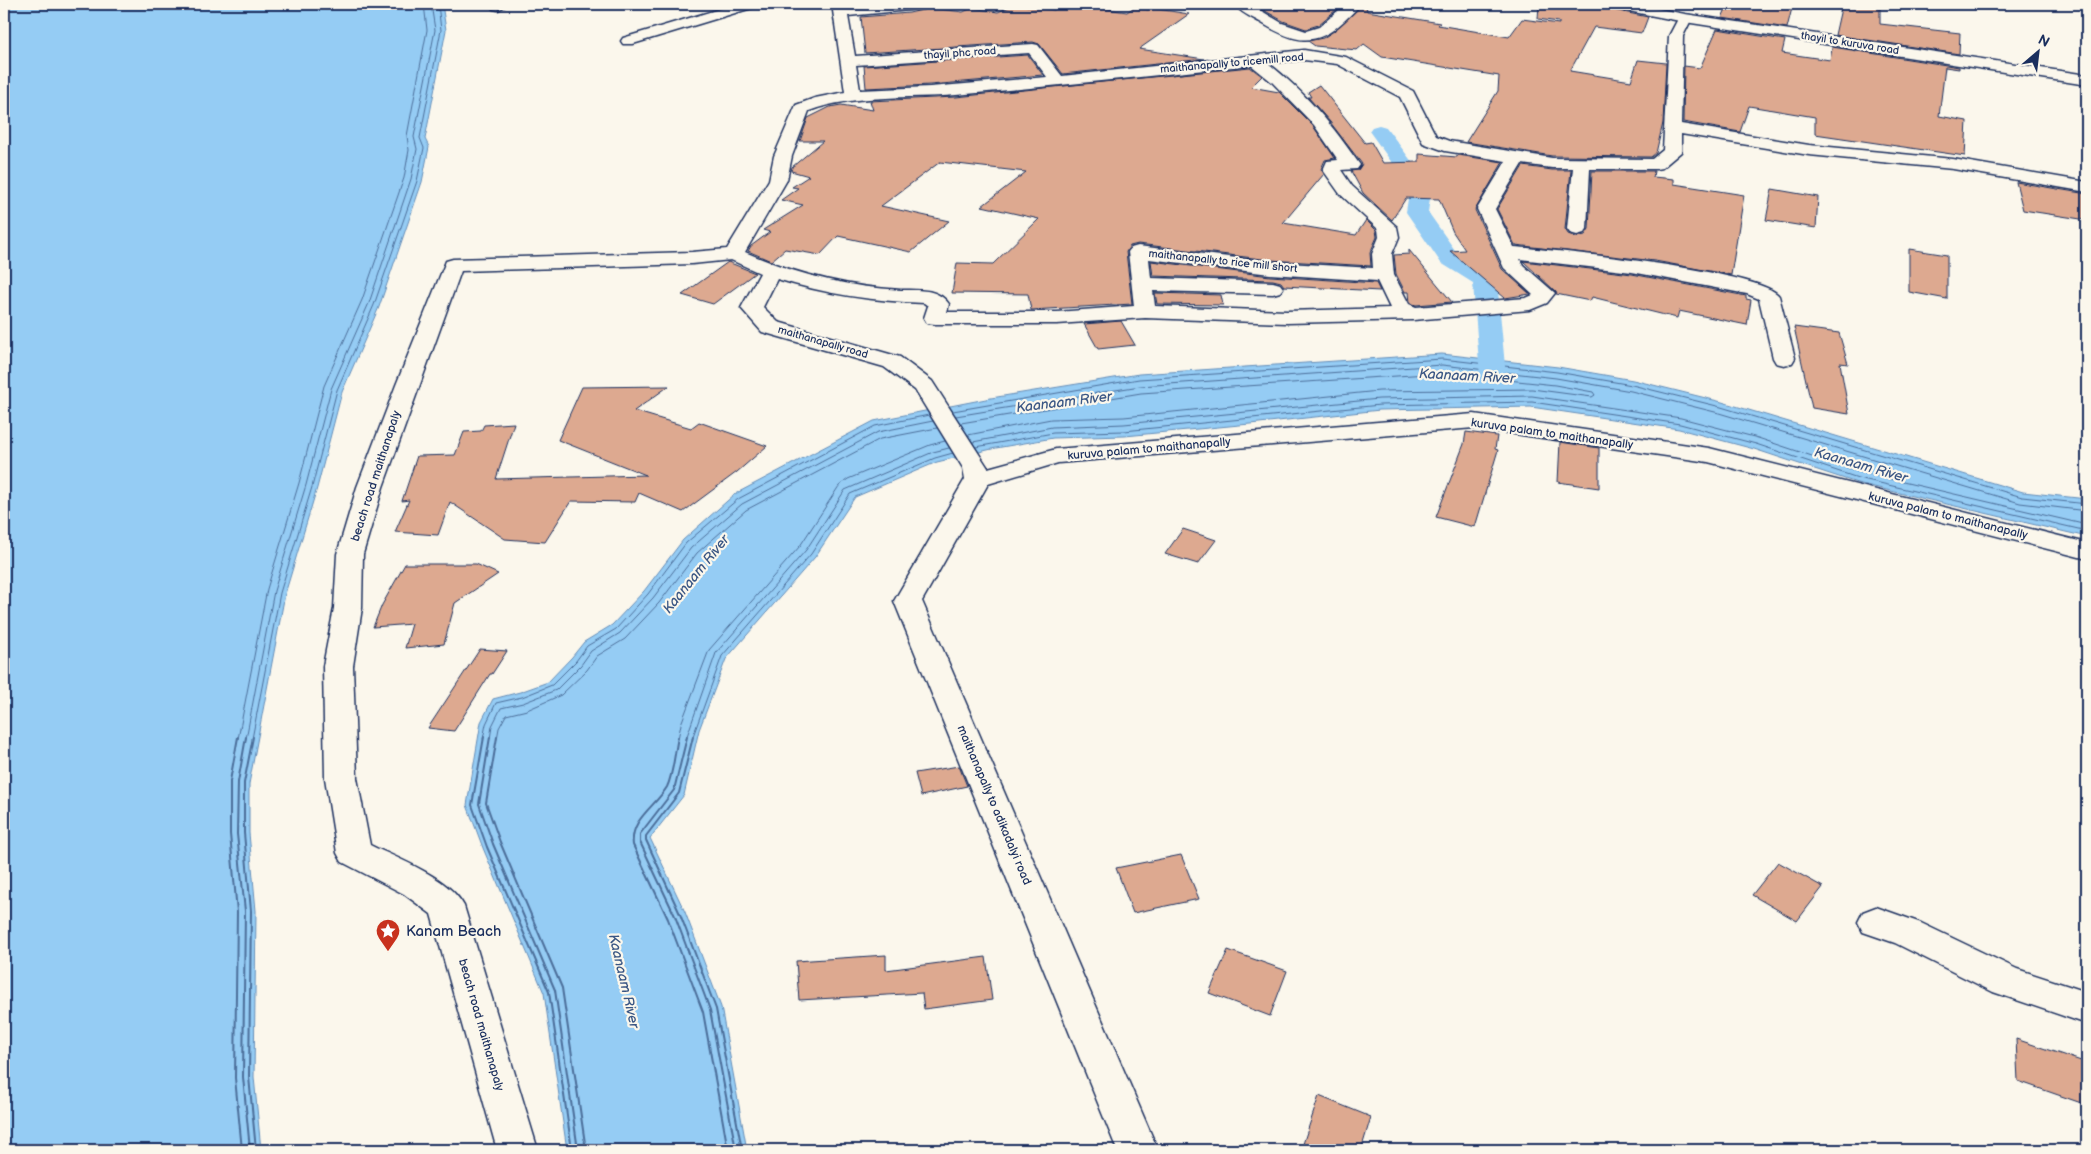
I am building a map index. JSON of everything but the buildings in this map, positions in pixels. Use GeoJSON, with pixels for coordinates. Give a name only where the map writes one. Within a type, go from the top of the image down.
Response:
{"type":"FeatureCollection","features":[{"type":"Feature","properties":{"kind":"street"},"geometry":{"type":"LineString","coordinates":[[628,41],[750,4]]}},
{"type":"Feature","properties":{"kind":"street"},"geometry":{"type":"LineString","coordinates":[[929,4],[840,8],[846,61],[853,95],[821,101],[802,108],[783,156],[778,180],[734,254],[772,271],[816,285],[882,295],[929,297],[939,304],[935,318],[1057,318],[1145,312],[1278,317],[1413,314],[1530,304],[1540,299],[1545,293],[1514,268],[1486,209],[1517,158]]}},
{"type":"Feature","properties":{"kind":"street"},"geometry":{"type":"LineString","coordinates":[[1241,4],[1284,30],[1314,36],[1323,31],[1354,4]]}},
{"type":"Feature","properties":{"kind":"street","name":"thayil to kuruva road"},"geometry":{"type":"LineString","coordinates":[[1613,4],[1685,18],[2087,80]]}},
{"type":"Feature","properties":{"kind":"street","name":"maithanapally to ricemill road"},"geometry":{"type":"LineString","coordinates":[[853,95],[930,92],[1058,81],[1304,55],[1340,60],[1407,94],[1429,139],[1445,146],[1552,163],[1656,164],[1672,152],[1676,36],[1685,18]]}},
{"type":"Feature","properties":{"kind":"street","name":"thayil phc road"},"geometry":{"type":"LineString","coordinates":[[846,61],[1033,48],[1058,81]]}},
{"type":"Feature","properties":{"kind":"street"},"geometry":{"type":"LineString","coordinates":[[1254,60],[1278,79],[1320,121],[1351,165],[1333,165],[1332,170],[1346,190],[1387,227],[1389,236],[1382,254],[1384,275],[1400,308],[1413,314]]}},
{"type":"Feature","properties":{"kind":"street"},"geometry":{"type":"LineString","coordinates":[[1673,128],[1809,150],[1953,164],[2087,187]]}},
{"type":"Feature","properties":{"kind":"street"},"geometry":{"type":"LineString","coordinates":[[1577,229],[1582,163]]}},
{"type":"Feature","properties":{"kind":"street","name":"maithanapally to rice mill short"},"geometry":{"type":"LineString","coordinates":[[1145,312],[1138,252],[1270,268],[1384,275]]}},
{"type":"Feature","properties":{"kind":"street"},"geometry":{"type":"LineString","coordinates":[[1506,252],[1595,260],[1757,289],[1769,296],[1784,358]]}},
{"type":"Feature","properties":{"kind":"street","name":"beach road maithanapaly"},"geometry":{"type":"LineString","coordinates":[[517,1150],[446,906],[416,884],[354,853],[341,778],[338,666],[348,608],[350,554],[377,468],[453,265],[692,258],[734,254]]}},
{"type":"Feature","properties":{"kind":"street"},"geometry":{"type":"LineString","coordinates":[[1270,268],[1278,317]]}},
{"type":"Feature","properties":{"kind":"street","name":"maithanapally road"},"geometry":{"type":"LineString","coordinates":[[772,271],[752,308],[770,326],[892,362],[924,386],[976,473]]}},
{"type":"Feature","properties":{"kind":"street"},"geometry":{"type":"LineString","coordinates":[[1141,284],[1273,288]]}},
{"type":"Feature","properties":{"kind":"street","name":"kuruva palam to maithanapally"},"geometry":{"type":"LineString","coordinates":[[976,473],[1056,456],[1474,421],[1709,455],[2087,551]]}},
{"type":"Feature","properties":{"kind":"street","name":"maithanapally to adikadalyi road"},"geometry":{"type":"LineString","coordinates":[[976,473],[908,601],[1137,1150]]}},
{"type":"Feature","properties":{"kind":"street"},"geometry":{"type":"LineString","coordinates":[[1876,922],[1908,933],[2006,981],[2087,1008]]}},
{"type":"Feature","properties":{"kind":"water"},"geometry":{"type":"Polygon","coordinates":[[[4,4],[442,4],[446,30],[425,139],[429,147],[422,182],[379,307],[342,392],[317,488],[285,594],[249,784],[249,833],[256,911],[254,1077],[261,1150],[4,1150],[4,4]]]}},
{"type":"Feature","properties":{"kind":"water","name":"Kaanaam River"},"geometry":{"type":"Polygon","coordinates":[[[1442,354],[1558,367],[1633,380],[1722,402],[2023,492],[2087,499],[2087,537],[1857,483],[1754,449],[1679,429],[1531,407],[1380,410],[1125,436],[1053,438],[996,448],[937,462],[855,497],[815,557],[726,659],[699,730],[684,795],[650,838],[685,912],[721,1007],[747,1150],[567,1150],[544,993],[467,805],[481,722],[493,699],[548,682],[584,642],[612,625],[644,591],[683,540],[735,494],[874,421],[991,398],[1139,374],[1442,354]]]}},
{"type":"Feature","properties":{"kind":"waterway","name":"Kaanaam River"},"geometry":{"type":"LineString","coordinates":[[1379,131],[1413,178],[1420,192],[1417,212],[1449,258],[1485,280],[1493,377]]}},
{"type":"Feature","properties":{"kind":"place","name":"Kanam Beach"},"geometry":{"type":"Point","coordinates":[388,952]}}]}
